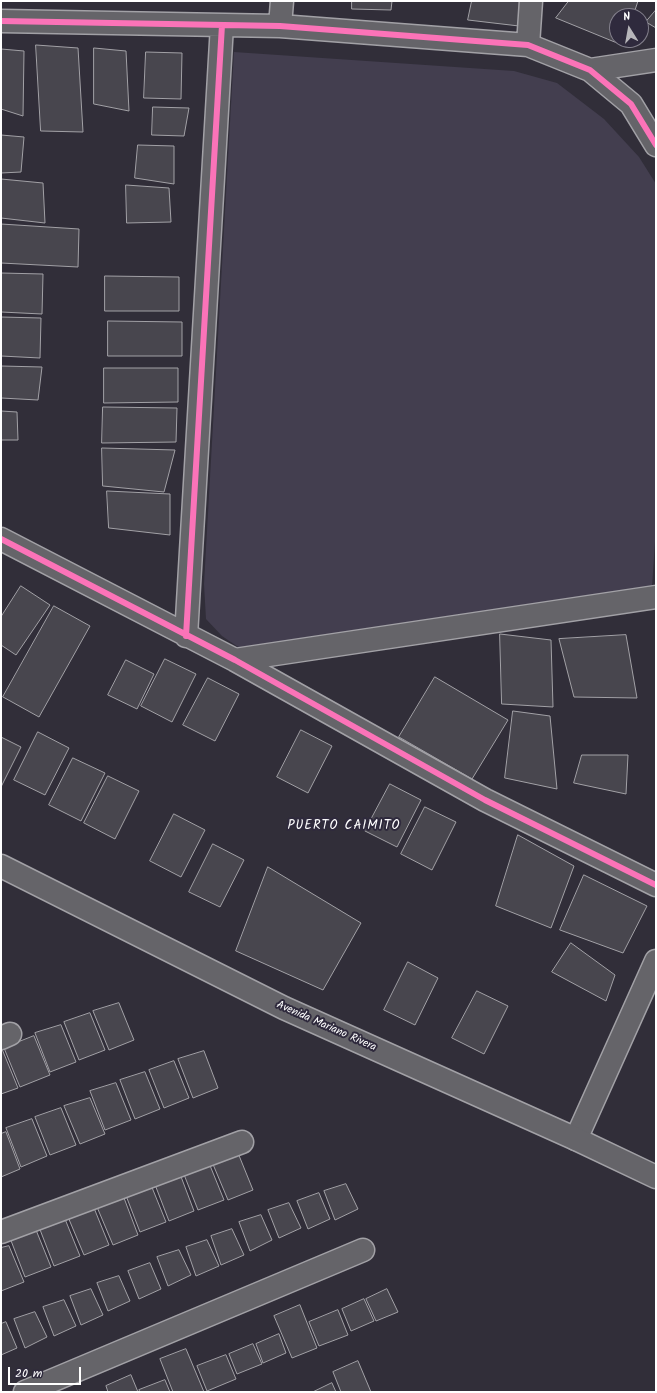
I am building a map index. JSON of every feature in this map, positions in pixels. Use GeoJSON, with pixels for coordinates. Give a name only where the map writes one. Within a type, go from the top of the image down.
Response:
{"type":"FeatureCollection","features":[{"type":"Feature","properties":{"kind":"street"},"geometry":{"type":"LineString","coordinates":[[280,26],[282,1]]}},
{"type":"Feature","properties":{"kind":"street"},"geometry":{"type":"LineString","coordinates":[[528,45],[531,1]]}},
{"type":"Feature","properties":{"kind":"street"},"geometry":{"type":"LineString","coordinates":[[1,21],[280,26],[528,45],[590,70],[631,104],[656,145]]}},
{"type":"Feature","properties":{"kind":"street"},"geometry":{"type":"LineString","coordinates":[[186,636],[222,25]]}},
{"type":"Feature","properties":{"kind":"street"},"geometry":{"type":"LineString","coordinates":[[590,70],[656,60]]}},
{"type":"Feature","properties":{"kind":"street"},"geometry":{"type":"LineString","coordinates":[[1,539],[235,660],[485,800],[656,885]]}},
{"type":"Feature","properties":{"kind":"street"},"geometry":{"type":"LineString","coordinates":[[235,660],[656,597]]}},
{"type":"Feature","properties":{"kind":"street","name":"Avenida Mariano Rivera"},"geometry":{"type":"LineString","coordinates":[[1,866],[284,1008],[576,1139],[656,1177]]}},
{"type":"Feature","properties":{"kind":"street"},"geometry":{"type":"LineString","coordinates":[[576,1139],[656,961]]}},
{"type":"Feature","properties":{"kind":"street"},"geometry":{"type":"LineString","coordinates":[[1,1232],[242,1142]]}},
{"type":"Feature","properties":{"kind":"street"},"geometry":{"type":"LineString","coordinates":[[25,1392],[363,1250]]}},
{"type":"Feature","properties":{"kind":"shaded area"},"geometry":{"type":"Polygon","coordinates":[[[234,52],[514,71],[557,83],[604,119],[639,157],[656,184],[656,527],[652,587],[247,653],[222,636],[206,619],[204,584],[234,52]]]}},
{"type":"Feature","properties":{"kind":"building"},"geometry":{"type":"Polygon","coordinates":[[[352,1],[392,1],[391,10],[352,9],[352,1]]]}},
{"type":"Feature","properties":{"kind":"building"},"geometry":{"type":"Polygon","coordinates":[[[472,1],[522,1],[519,26],[468,20],[472,1]]]}},
{"type":"Feature","properties":{"kind":"building"},"geometry":{"type":"Polygon","coordinates":[[[569,1],[638,1],[636,8],[609,8],[609,40],[556,18],[569,1]]]}},
{"type":"Feature","properties":{"kind":"building"},"geometry":{"type":"Polygon","coordinates":[[[656,10],[656,28],[649,24],[649,18],[656,10]]]}},
{"type":"Feature","properties":{"kind":"building"},"geometry":{"type":"Polygon","coordinates":[[[36,45],[78,48],[83,132],[41,131],[36,45]]]}},
{"type":"Feature","properties":{"kind":"building"},"geometry":{"type":"Polygon","coordinates":[[[94,48],[126,51],[129,111],[94,104],[94,48]]]}},
{"type":"Feature","properties":{"kind":"building"},"geometry":{"type":"Polygon","coordinates":[[[1,49],[24,51],[23,116],[1,109],[1,49]]]}},
{"type":"Feature","properties":{"kind":"building"},"geometry":{"type":"Polygon","coordinates":[[[146,52],[182,53],[181,99],[144,98],[146,52]]]}},
{"type":"Feature","properties":{"kind":"building"},"geometry":{"type":"Polygon","coordinates":[[[153,107],[189,108],[184,136],[152,135],[153,107]]]}},
{"type":"Feature","properties":{"kind":"building"},"geometry":{"type":"Polygon","coordinates":[[[1,135],[24,137],[21,172],[1,173],[1,135]]]}},
{"type":"Feature","properties":{"kind":"building"},"geometry":{"type":"Polygon","coordinates":[[[138,145],[174,146],[174,184],[135,178],[138,145]]]}},
{"type":"Feature","properties":{"kind":"building"},"geometry":{"type":"Polygon","coordinates":[[[1,179],[43,183],[45,223],[1,218],[1,179]]]}},
{"type":"Feature","properties":{"kind":"building"},"geometry":{"type":"Polygon","coordinates":[[[126,185],[169,188],[171,222],[127,223],[126,185]]]}},
{"type":"Feature","properties":{"kind":"building"},"geometry":{"type":"Polygon","coordinates":[[[1,224],[79,229],[78,267],[1,263],[1,224]]]}},
{"type":"Feature","properties":{"kind":"building"},"geometry":{"type":"Polygon","coordinates":[[[1,273],[43,274],[42,314],[1,312],[1,273]]]}},
{"type":"Feature","properties":{"kind":"building"},"geometry":{"type":"Polygon","coordinates":[[[105,276],[179,277],[179,311],[105,311],[105,276]]]}},
{"type":"Feature","properties":{"kind":"building"},"geometry":{"type":"Polygon","coordinates":[[[1,317],[41,318],[40,358],[1,356],[1,317]]]}},
{"type":"Feature","properties":{"kind":"building"},"geometry":{"type":"Polygon","coordinates":[[[108,321],[182,322],[182,356],[108,356],[108,321]]]}},
{"type":"Feature","properties":{"kind":"building"},"geometry":{"type":"Polygon","coordinates":[[[1,366],[42,367],[38,400],[1,398],[1,366]]]}},
{"type":"Feature","properties":{"kind":"building"},"geometry":{"type":"Polygon","coordinates":[[[104,368],[178,368],[178,402],[104,403],[104,368]]]}},
{"type":"Feature","properties":{"kind":"building"},"geometry":{"type":"Polygon","coordinates":[[[103,407],[177,408],[176,442],[102,443],[103,407]]]}},
{"type":"Feature","properties":{"kind":"building"},"geometry":{"type":"Polygon","coordinates":[[[1,411],[17,412],[18,440],[1,440],[1,411]]]}},
{"type":"Feature","properties":{"kind":"building"},"geometry":{"type":"Polygon","coordinates":[[[102,448],[175,450],[164,492],[103,486],[102,448]]]}},
{"type":"Feature","properties":{"kind":"building"},"geometry":{"type":"Polygon","coordinates":[[[107,491],[170,494],[170,535],[109,528],[107,491]]]}},
{"type":"Feature","properties":{"kind":"building"},"geometry":{"type":"Polygon","coordinates":[[[21,586],[50,605],[16,655],[1,645],[1,617],[21,586]]]}},
{"type":"Feature","properties":{"kind":"building"},"geometry":{"type":"Polygon","coordinates":[[[54,606],[90,626],[39,717],[3,697],[54,606]]]}},
{"type":"Feature","properties":{"kind":"building"},"geometry":{"type":"Polygon","coordinates":[[[500,634],[551,640],[553,707],[502,704],[500,634]]]}},
{"type":"Feature","properties":{"kind":"building"},"geometry":{"type":"Polygon","coordinates":[[[626,635],[637,698],[574,697],[559,639],[626,635]]]}},
{"type":"Feature","properties":{"kind":"building"},"geometry":{"type":"Polygon","coordinates":[[[165,659],[196,674],[172,722],[141,706],[165,659]]]}},
{"type":"Feature","properties":{"kind":"building"},"geometry":{"type":"Polygon","coordinates":[[[126,660],[154,674],[137,709],[108,695],[126,660]]]}},
{"type":"Feature","properties":{"kind":"building"},"geometry":{"type":"Polygon","coordinates":[[[435,677],[508,720],[472,779],[399,737],[435,677]]]}},
{"type":"Feature","properties":{"kind":"building"},"geometry":{"type":"Polygon","coordinates":[[[208,678],[239,694],[215,741],[183,725],[208,678]]]}},
{"type":"Feature","properties":{"kind":"building"},"geometry":{"type":"Polygon","coordinates":[[[513,711],[550,716],[557,789],[505,778],[513,711]]]}},
{"type":"Feature","properties":{"kind":"building"},"geometry":{"type":"Polygon","coordinates":[[[301,730],[332,746],[308,793],[277,777],[301,730]]]}},
{"type":"Feature","properties":{"kind":"building"},"geometry":{"type":"Polygon","coordinates":[[[38,732],[69,748],[45,795],[14,780],[38,732]]]}},
{"type":"Feature","properties":{"kind":"building"},"geometry":{"type":"Polygon","coordinates":[[[1,737],[21,747],[1,787],[1,737]]]}},
{"type":"Feature","properties":{"kind":"building"},"geometry":{"type":"Polygon","coordinates":[[[582,755],[628,755],[626,794],[574,783],[582,755]]]}},
{"type":"Feature","properties":{"kind":"building"},"geometry":{"type":"Polygon","coordinates":[[[73,758],[105,773],[81,821],[49,805],[73,758]]]}},
{"type":"Feature","properties":{"kind":"building"},"geometry":{"type":"Polygon","coordinates":[[[108,776],[139,791],[115,839],[84,823],[108,776]]]}},
{"type":"Feature","properties":{"kind":"building"},"geometry":{"type":"Polygon","coordinates":[[[390,784],[421,800],[397,847],[365,831],[390,784]]]}},
{"type":"Feature","properties":{"kind":"building"},"geometry":{"type":"Polygon","coordinates":[[[425,807],[456,822],[432,870],[401,854],[425,807]]]}},
{"type":"Feature","properties":{"kind":"building"},"geometry":{"type":"Polygon","coordinates":[[[174,814],[205,830],[181,877],[150,861],[174,814]]]}},
{"type":"Feature","properties":{"kind":"building"},"geometry":{"type":"Polygon","coordinates":[[[518,835],[574,866],[551,928],[496,906],[518,835]]]}},
{"type":"Feature","properties":{"kind":"building"},"geometry":{"type":"Polygon","coordinates":[[[213,844],[244,860],[220,907],[189,892],[213,844]]]}},
{"type":"Feature","properties":{"kind":"building"},"geometry":{"type":"Polygon","coordinates":[[[268,867],[361,923],[323,990],[236,951],[268,867]]]}},
{"type":"Feature","properties":{"kind":"building"},"geometry":{"type":"Polygon","coordinates":[[[584,875],[647,906],[623,953],[560,930],[584,875]]]}},
{"type":"Feature","properties":{"kind":"building"},"geometry":{"type":"Polygon","coordinates":[[[571,943],[615,975],[606,1001],[552,972],[571,943]]]}},
{"type":"Feature","properties":{"kind":"building"},"geometry":{"type":"Polygon","coordinates":[[[408,962],[438,978],[415,1025],[384,1010],[408,962]]]}},
{"type":"Feature","properties":{"kind":"building"},"geometry":{"type":"Polygon","coordinates":[[[477,991],[508,1006],[484,1054],[452,1038],[477,991]]]}},
{"type":"Feature","properties":{"kind":"building"},"geometry":{"type":"Polygon","coordinates":[[[119,1003],[134,1040],[109,1050],[93,1011],[119,1003]]]}},
{"type":"Feature","properties":{"kind":"building"},"geometry":{"type":"Polygon","coordinates":[[[90,1013],[105,1050],[79,1060],[64,1022],[90,1013]]]}},
{"type":"Feature","properties":{"kind":"building"},"geometry":{"type":"Polygon","coordinates":[[[61,1025],[76,1062],[50,1072],[35,1033],[61,1025]]]}},
{"type":"Feature","properties":{"kind":"building"},"geometry":{"type":"Polygon","coordinates":[[[34,1036],[50,1075],[20,1087],[4,1048],[34,1036]]]}},
{"type":"Feature","properties":{"kind":"building"},"geometry":{"type":"Polygon","coordinates":[[[2,1049],[18,1088],[1,1094],[1,1050],[2,1049]]]}},
{"type":"Feature","properties":{"kind":"building"},"geometry":{"type":"Polygon","coordinates":[[[204,1051],[218,1088],[193,1098],[178,1059],[204,1051]]]}},
{"type":"Feature","properties":{"kind":"building"},"geometry":{"type":"Polygon","coordinates":[[[174,1061],[189,1098],[164,1108],[149,1070],[174,1061]]]}},
{"type":"Feature","properties":{"kind":"building"},"geometry":{"type":"Polygon","coordinates":[[[145,1072],[160,1109],[135,1119],[120,1080],[145,1072]]]}},
{"type":"Feature","properties":{"kind":"building"},"geometry":{"type":"Polygon","coordinates":[[[116,1083],[131,1120],[105,1130],[90,1091],[116,1083]]]}},
{"type":"Feature","properties":{"kind":"building"},"geometry":{"type":"Polygon","coordinates":[[[90,1098],[105,1134],[80,1144],[64,1106],[90,1098]]]}},
{"type":"Feature","properties":{"kind":"building"},"geometry":{"type":"Polygon","coordinates":[[[61,1108],[76,1145],[50,1155],[35,1117],[61,1108]]]}},
{"type":"Feature","properties":{"kind":"building"},"geometry":{"type":"Polygon","coordinates":[[[32,1119],[47,1156],[21,1167],[6,1128],[32,1119]]]}},
{"type":"Feature","properties":{"kind":"building"},"geometry":{"type":"Polygon","coordinates":[[[6,1132],[20,1169],[1,1177],[1,1134],[6,1132]]]}},
{"type":"Feature","properties":{"kind":"building"},"geometry":{"type":"Polygon","coordinates":[[[238,1153],[253,1190],[228,1200],[212,1162],[238,1153]]]}},
{"type":"Feature","properties":{"kind":"building"},"geometry":{"type":"Polygon","coordinates":[[[209,1163],[224,1200],[198,1210],[183,1172],[209,1163]]]}},
{"type":"Feature","properties":{"kind":"building"},"geometry":{"type":"Polygon","coordinates":[[[180,1174],[194,1211],[169,1221],[154,1182],[180,1174]]]}},
{"type":"Feature","properties":{"kind":"building"},"geometry":{"type":"Polygon","coordinates":[[[346,1184],[358,1209],[335,1220],[324,1191],[346,1184]]]}},
{"type":"Feature","properties":{"kind":"building"},"geometry":{"type":"Polygon","coordinates":[[[151,1185],[166,1222],[140,1232],[125,1193],[151,1185]]]}},
{"type":"Feature","properties":{"kind":"building"},"geometry":{"type":"Polygon","coordinates":[[[319,1193],[330,1219],[308,1229],[297,1201],[319,1193]]]}},
{"type":"Feature","properties":{"kind":"building"},"geometry":{"type":"Polygon","coordinates":[[[124,1198],[138,1235],[113,1245],[97,1207],[124,1198]]]}},
{"type":"Feature","properties":{"kind":"building"},"geometry":{"type":"Polygon","coordinates":[[[289,1203],[301,1228],[279,1238],[268,1210],[289,1203]]]}},
{"type":"Feature","properties":{"kind":"building"},"geometry":{"type":"Polygon","coordinates":[[[94,1208],[109,1245],[84,1255],[68,1217],[94,1208]]]}},
{"type":"Feature","properties":{"kind":"building"},"geometry":{"type":"Polygon","coordinates":[[[261,1215],[272,1240],[250,1251],[239,1222],[261,1215]]]}},
{"type":"Feature","properties":{"kind":"building"},"geometry":{"type":"Polygon","coordinates":[[[65,1219],[80,1256],[54,1266],[39,1227],[65,1219]]]}},
{"type":"Feature","properties":{"kind":"building"},"geometry":{"type":"Polygon","coordinates":[[[232,1229],[244,1255],[221,1265],[211,1236],[232,1229]]]}},
{"type":"Feature","properties":{"kind":"building"},"geometry":{"type":"Polygon","coordinates":[[[36,1230],[51,1267],[25,1277],[10,1238],[36,1230]]]}},
{"type":"Feature","properties":{"kind":"building"},"geometry":{"type":"Polygon","coordinates":[[[207,1240],[219,1266],[196,1276],[186,1247],[207,1240]]]}},
{"type":"Feature","properties":{"kind":"building"},"geometry":{"type":"Polygon","coordinates":[[[9,1246],[24,1282],[1,1291],[1,1248],[9,1246]]]}},
{"type":"Feature","properties":{"kind":"building"},"geometry":{"type":"Polygon","coordinates":[[[179,1250],[191,1275],[168,1286],[157,1257],[179,1250]]]}},
{"type":"Feature","properties":{"kind":"building"},"geometry":{"type":"Polygon","coordinates":[[[150,1263],[161,1289],[139,1299],[128,1271],[150,1263]]]}},
{"type":"Feature","properties":{"kind":"building"},"geometry":{"type":"Polygon","coordinates":[[[119,1276],[130,1301],[108,1311],[97,1283],[119,1276]]]}},
{"type":"Feature","properties":{"kind":"building"},"geometry":{"type":"Polygon","coordinates":[[[91,1289],[103,1315],[81,1325],[70,1296],[91,1289]]]}},
{"type":"Feature","properties":{"kind":"building"},"geometry":{"type":"Polygon","coordinates":[[[387,1289],[398,1312],[376,1321],[366,1299],[387,1289]]]}},
{"type":"Feature","properties":{"kind":"building"},"geometry":{"type":"Polygon","coordinates":[[[364,1299],[374,1321],[351,1331],[342,1309],[364,1299]]]}},
{"type":"Feature","properties":{"kind":"building"},"geometry":{"type":"Polygon","coordinates":[[[64,1300],[76,1326],[54,1336],[43,1307],[64,1300]]]}},
{"type":"Feature","properties":{"kind":"building"},"geometry":{"type":"Polygon","coordinates":[[[300,1305],[317,1348],[292,1358],[274,1316],[300,1305]]]}},
{"type":"Feature","properties":{"kind":"building"},"geometry":{"type":"Polygon","coordinates":[[[338,1310],[348,1335],[319,1346],[309,1322],[338,1310]]]}},
{"type":"Feature","properties":{"kind":"building"},"geometry":{"type":"Polygon","coordinates":[[[35,1312],[47,1337],[25,1348],[14,1319],[35,1312]]]}},
{"type":"Feature","properties":{"kind":"building"},"geometry":{"type":"Polygon","coordinates":[[[6,1322],[17,1348],[1,1355],[1,1324],[6,1322]]]}},
{"type":"Feature","properties":{"kind":"building"},"geometry":{"type":"Polygon","coordinates":[[[279,1334],[286,1353],[263,1363],[256,1344],[279,1334]]]}},
{"type":"Feature","properties":{"kind":"building"},"geometry":{"type":"Polygon","coordinates":[[[253,1344],[262,1364],[237,1374],[229,1354],[253,1344]]]}},
{"type":"Feature","properties":{"kind":"building"},"geometry":{"type":"Polygon","coordinates":[[[186,1349],[204,1392],[173,1392],[160,1359],[186,1349]]]}},
{"type":"Feature","properties":{"kind":"building"},"geometry":{"type":"Polygon","coordinates":[[[226,1355],[236,1379],[207,1391],[197,1366],[226,1355]]]}},
{"type":"Feature","properties":{"kind":"building"},"geometry":{"type":"Polygon","coordinates":[[[358,1361],[371,1392],[341,1392],[333,1372],[358,1361]]]}},
{"type":"Feature","properties":{"kind":"building"},"geometry":{"type":"Polygon","coordinates":[[[131,1375],[138,1392],[108,1392],[106,1386],[131,1375]]]}},
{"type":"Feature","properties":{"kind":"building"},"geometry":{"type":"Polygon","coordinates":[[[165,1380],[170,1392],[140,1392],[139,1390],[165,1380]]]}},
{"type":"Feature","properties":{"kind":"building"},"geometry":{"type":"Polygon","coordinates":[[[332,1383],[336,1392],[313,1392],[332,1383]]]}},
{"type":"Feature","properties":{"kind":"cycle path"},"geometry":{"type":"LineString","coordinates":[[1,21],[280,26],[528,45],[590,70],[631,104],[656,145]]}},
{"type":"Feature","properties":{"kind":"cycle path"},"geometry":{"type":"LineString","coordinates":[[186,636],[222,25]]}},
{"type":"Feature","properties":{"kind":"cycle path"},"geometry":{"type":"LineString","coordinates":[[1,539],[235,660],[485,800],[656,885]]}},
{"type":"Feature","properties":{"kind":"district","name":"PUERTO CAIMITO"},"geometry":{"type":"Point","coordinates":[344,827]}}]}
